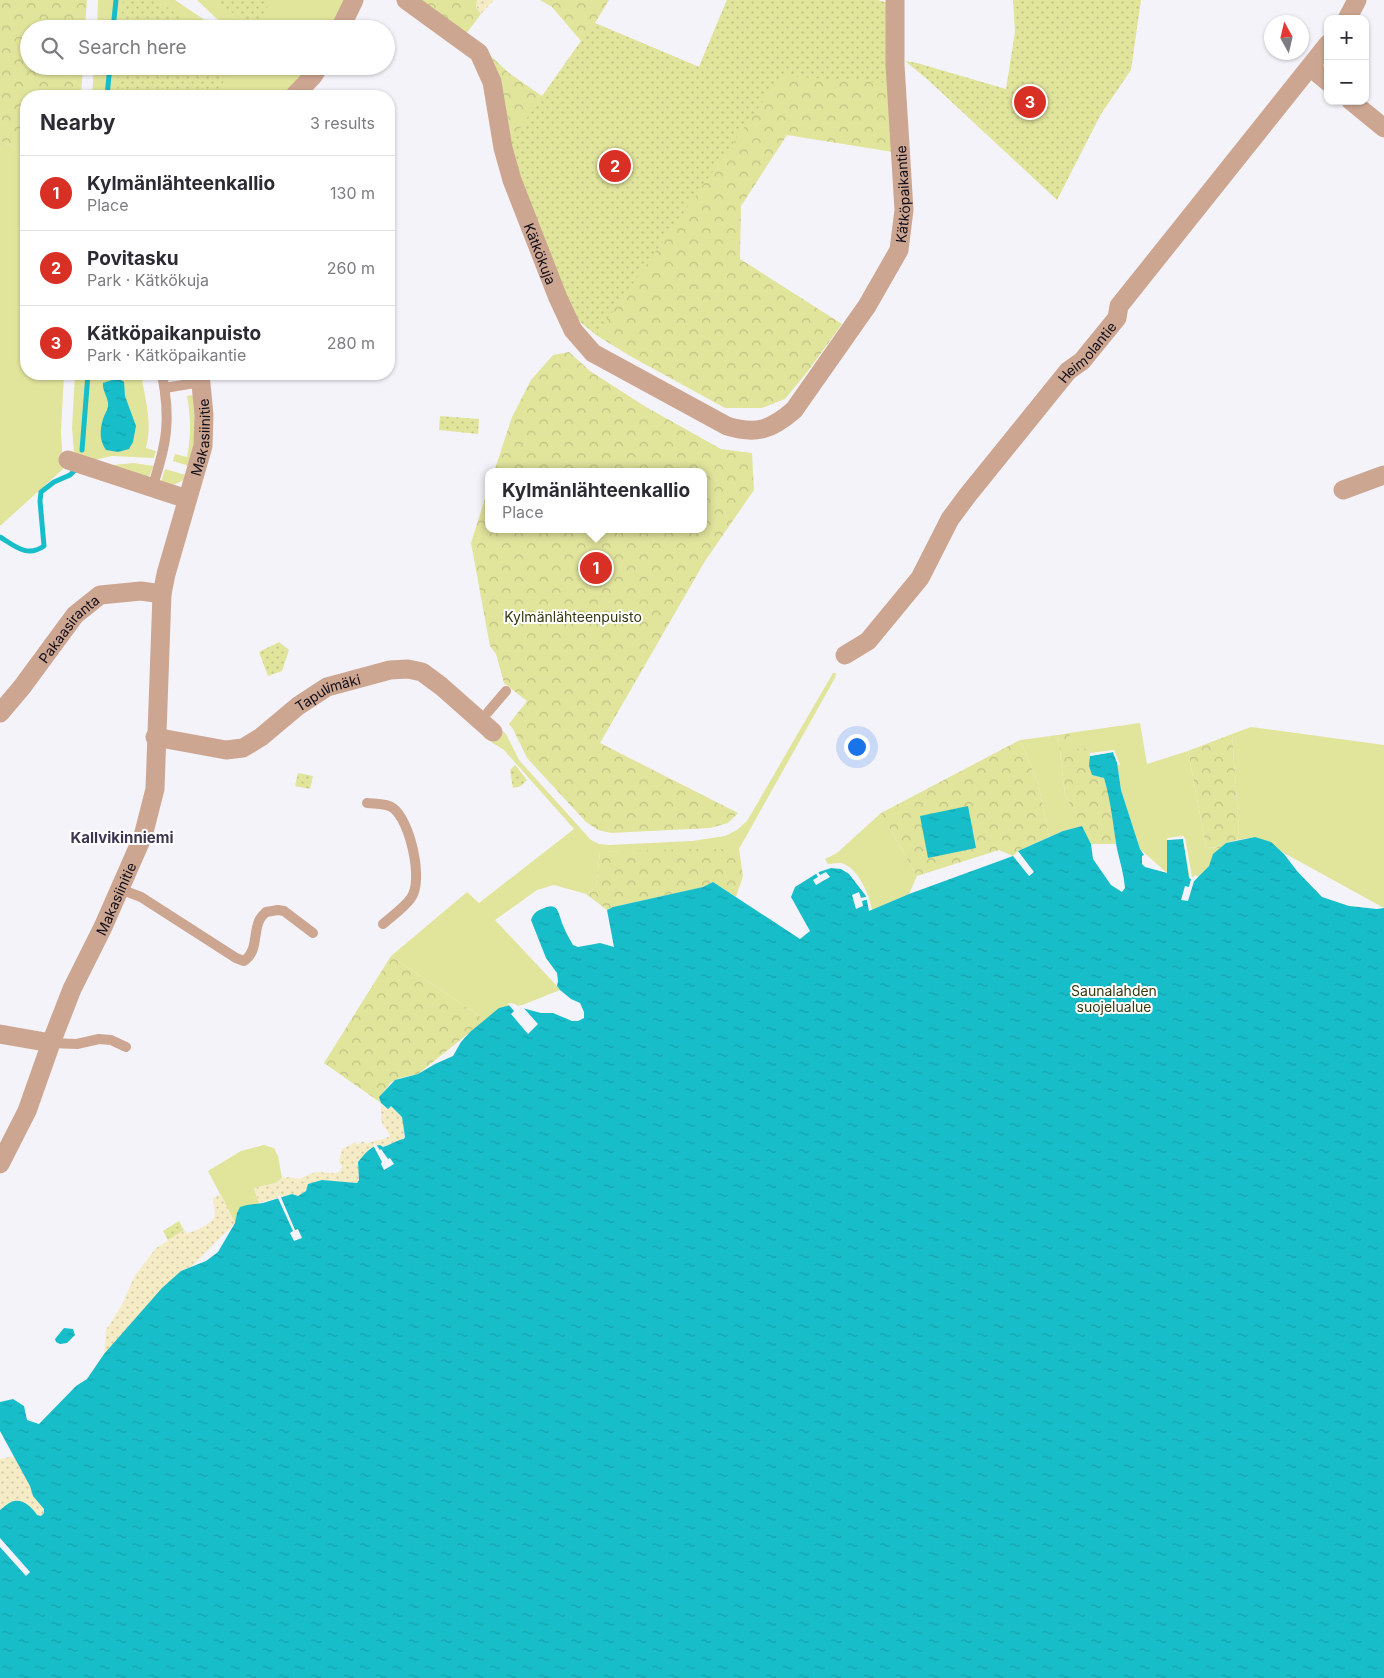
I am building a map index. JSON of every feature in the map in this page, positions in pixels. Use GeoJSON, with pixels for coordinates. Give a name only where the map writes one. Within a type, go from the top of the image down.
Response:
{"type":"FeatureCollection","features":[{"type":"Feature","properties":{"kind":"street"},"geometry":{"type":"LineString","coordinates":[[344,20],[354,0]]}},
{"type":"Feature","properties":{"kind":"street","name":"Kätkökuja"},"geometry":{"type":"LineString","coordinates":[[406,0],[479,53],[492,82],[503,148],[512,180],[572,330],[593,353],[727,426],[744,431],[762,429]]}},
{"type":"Feature","properties":{"kind":"street","name":"Kätköpaikantie"},"geometry":{"type":"LineString","coordinates":[[762,429],[780,422],[794,410],[867,306],[898,250],[904,210],[895,65],[895,0]]}},
{"type":"Feature","properties":{"kind":"street"},"geometry":{"type":"LineString","coordinates":[[1349,15],[1357,0]]}},
{"type":"Feature","properties":{"kind":"street","name":"Heimolantie"},"geometry":{"type":"LineString","coordinates":[[845,654],[868,641],[920,578],[950,519],[967,496],[1068,371],[1082,361],[1117,318],[1119,306],[1324,49]]}},
{"type":"Feature","properties":{"kind":"street"},"geometry":{"type":"LineString","coordinates":[[1310,67],[1324,79]]}},
{"type":"Feature","properties":{"kind":"street"},"geometry":{"type":"LineString","coordinates":[[300,90],[314,75]]}},
{"type":"Feature","properties":{"kind":"street"},"geometry":{"type":"LineString","coordinates":[[1356,105],[1384,128]]}},
{"type":"Feature","properties":{"kind":"street","name":"Makasiinitie"},"geometry":{"type":"LineString","coordinates":[[0,1164],[27,1111],[72,989],[103,927],[143,836],[155,789],[155,737],[162,594],[203,446],[204,415],[200,380]]}},
{"type":"Feature","properties":{"kind":"street"},"geometry":{"type":"LineString","coordinates":[[68,460],[187,499]]}},
{"type":"Feature","properties":{"kind":"street"},"geometry":{"type":"LineString","coordinates":[[1343,490],[1384,475]]}},
{"type":"Feature","properties":{"kind":"street","name":"Pakaasiranta"},"geometry":{"type":"LineString","coordinates":[[0,712],[22,687],[75,615],[100,596],[141,591],[162,594]]}},
{"type":"Feature","properties":{"kind":"street","name":"Tapulimäki"},"geometry":{"type":"LineString","coordinates":[[155,737],[226,750],[243,748],[298,706],[327,687],[365,675],[408,669],[422,672],[441,686],[493,732]]}},
{"type":"Feature","properties":{"kind":"street"},"geometry":{"type":"LineString","coordinates":[[0,1034],[51,1043]]}},
{"type":"Feature","properties":{"kind":"lane"},"geometry":{"type":"LineString","coordinates":[[152,488],[167,435],[168,412],[163,380]]}},
{"type":"Feature","properties":{"kind":"lane"},"geometry":{"type":"LineString","coordinates":[[165,388],[193,380]]}},
{"type":"Feature","properties":{"kind":"lane"},"geometry":{"type":"LineString","coordinates":[[488,712],[506,691]]}},
{"type":"Feature","properties":{"kind":"lane"},"geometry":{"type":"LineString","coordinates":[[367,803],[391,806],[399,814],[406,828],[414,854],[416,883],[412,898],[382,924]]}},
{"type":"Feature","properties":{"kind":"lane"},"geometry":{"type":"LineString","coordinates":[[120,889],[141,897],[236,958],[244,961],[252,951],[259,919],[266,912],[284,911],[313,933]]}},
{"type":"Feature","properties":{"kind":"lane"},"geometry":{"type":"LineString","coordinates":[[51,1043],[77,1044],[99,1039],[111,1040],[126,1047]]}},
{"type":"Feature","properties":{"kind":"green space"},"geometry":{"type":"Polygon","coordinates":[[[0,0],[87,0],[86,20],[20,20],[20,75],[82,75],[81,90],[20,90],[20,150],[0,141],[0,0]]]}},
{"type":"Feature","properties":{"kind":"green space"},"geometry":{"type":"Polygon","coordinates":[[[98,0],[175,0],[205,20],[97,20],[98,0]]]}},
{"type":"Feature","properties":{"kind":"green space"},"geometry":{"type":"Polygon","coordinates":[[[123,0],[157,0],[185,20],[122,20],[123,0]]]}},
{"type":"Feature","properties":{"kind":"green space"},"geometry":{"type":"Polygon","coordinates":[[[197,0],[347,0],[336,20],[217,19],[197,0]]]}},
{"type":"Feature","properties":{"kind":"green space"},"geometry":{"type":"Polygon","coordinates":[[[214,0],[271,0],[261,20],[243,20],[214,0]]]}},
{"type":"Feature","properties":{"kind":"green space"},"geometry":{"type":"Polygon","coordinates":[[[419,0],[477,0],[476,7],[481,14],[466,34],[419,0]]]}},
{"type":"Feature","properties":{"kind":"green space"},"geometry":{"type":"Polygon","coordinates":[[[540,0],[609,0],[595,23],[699,67],[727,0],[877,0],[888,3],[893,152],[787,135],[741,206],[740,259],[842,324],[785,399],[762,408],[725,408],[630,356],[596,335],[578,312],[506,148],[482,48],[509,73],[542,96],[581,41],[552,7],[540,0]]]}},
{"type":"Feature","properties":{"kind":"green space"},"geometry":{"type":"Polygon","coordinates":[[[727,0],[877,0],[888,3],[890,83],[781,76],[596,335],[574,317],[506,148],[594,23],[699,67],[727,0]]]}},
{"type":"Feature","properties":{"kind":"green space"},"geometry":{"type":"Polygon","coordinates":[[[1013,0],[1141,0],[1131,70],[1101,114],[1057,200],[927,79],[905,61],[1006,89],[1015,32],[1013,0]]]}},
{"type":"Feature","properties":{"kind":"green space"},"geometry":{"type":"Polygon","coordinates":[[[93,75],[301,75],[288,90],[92,90],[93,75]]]}},
{"type":"Feature","properties":{"kind":"green space"},"geometry":{"type":"Polygon","coordinates":[[[118,75],[228,75],[219,90],[117,90],[118,75]]]}},
{"type":"Feature","properties":{"kind":"green space"},"geometry":{"type":"Polygon","coordinates":[[[0,141],[20,150],[20,380],[64,380],[61,431],[63,469],[0,526],[0,141]]]}},
{"type":"Feature","properties":{"kind":"green space","name":"Kylmänlähteenpuisto"},"geometry":{"type":"Polygon","coordinates":[[[569,352],[590,371],[646,407],[721,449],[752,453],[754,490],[705,561],[600,743],[738,813],[728,823],[710,828],[611,833],[598,830],[586,822],[527,758],[509,724],[527,701],[504,683],[496,654],[490,646],[471,543],[485,499],[485,533],[707,533],[707,468],[495,468],[512,417],[531,380],[553,355],[569,352]]]}},
{"type":"Feature","properties":{"kind":"green space"},"geometry":{"type":"Polygon","coordinates":[[[75,380],[142,380],[149,420],[146,448],[156,451],[154,458],[112,456],[91,461],[82,458],[74,452],[72,428],[75,380]]]}},
{"type":"Feature","properties":{"kind":"green space"},"geometry":{"type":"Polygon","coordinates":[[[193,395],[196,437],[189,466],[173,461],[175,454],[187,457],[190,427],[187,396],[193,395]]]}},
{"type":"Feature","properties":{"kind":"green space"},"geometry":{"type":"Polygon","coordinates":[[[440,416],[479,419],[478,434],[439,430],[440,416]]]}},
{"type":"Feature","properties":{"kind":"green space"},"geometry":{"type":"Polygon","coordinates":[[[134,463],[154,466],[148,478],[113,466],[113,465],[134,463]]]}},
{"type":"Feature","properties":{"kind":"green space"},"geometry":{"type":"Polygon","coordinates":[[[165,469],[186,475],[184,480],[171,486],[161,482],[165,469]]]}},
{"type":"Feature","properties":{"kind":"green space"},"geometry":{"type":"Polygon","coordinates":[[[279,642],[289,650],[282,671],[268,676],[259,652],[279,642]]]}},
{"type":"Feature","properties":{"kind":"green space"},"geometry":{"type":"Polygon","coordinates":[[[833,673],[836,673],[835,678],[739,849],[600,852],[596,887],[586,894],[554,885],[537,890],[495,920],[560,990],[485,1020],[391,956],[467,892],[479,903],[574,829],[504,750],[483,737],[486,735],[495,741],[503,731],[519,760],[591,840],[599,844],[692,841],[725,836],[737,830],[747,821],[833,673]]]}},
{"type":"Feature","properties":{"kind":"green space"},"geometry":{"type":"Polygon","coordinates":[[[1140,723],[1147,764],[1188,751],[1206,847],[1220,848],[1213,855],[1209,866],[1194,881],[1167,873],[1140,849],[1121,790],[1117,762],[1113,752],[1090,756],[1089,748],[1076,750],[1069,733],[1140,723]]]}},
{"type":"Feature","properties":{"kind":"green space"},"geometry":{"type":"Polygon","coordinates":[[[1251,727],[1384,745],[1384,908],[1255,837],[1237,840],[1239,830],[1232,734],[1251,727]]]}},
{"type":"Feature","properties":{"kind":"green space"},"geometry":{"type":"Polygon","coordinates":[[[1069,733],[1076,749],[1089,748],[1092,775],[1104,778],[1111,801],[1116,844],[1091,844],[1065,795],[1058,735],[1069,733]]]}},
{"type":"Feature","properties":{"kind":"green space"},"geometry":{"type":"Polygon","coordinates":[[[1232,734],[1239,830],[1237,840],[1226,843],[1220,848],[1206,847],[1188,751],[1232,734]]]}},
{"type":"Feature","properties":{"kind":"green space"},"geometry":{"type":"Polygon","coordinates":[[[1058,735],[1065,795],[1082,826],[1049,837],[1038,783],[1020,740],[1058,735]]]}},
{"type":"Feature","properties":{"kind":"green space"},"geometry":{"type":"Polygon","coordinates":[[[1020,740],[1038,783],[1049,837],[1018,851],[1013,856],[999,850],[917,876],[881,813],[1020,740]]]}},
{"type":"Feature","properties":{"kind":"green space"},"geometry":{"type":"Polygon","coordinates":[[[515,765],[527,780],[521,786],[513,788],[510,770],[515,765]]]}},
{"type":"Feature","properties":{"kind":"green space"},"geometry":{"type":"Polygon","coordinates":[[[298,773],[313,776],[310,789],[295,786],[298,773]]]}},
{"type":"Feature","properties":{"kind":"green space"},"geometry":{"type":"Polygon","coordinates":[[[881,813],[917,876],[909,894],[872,910],[869,897],[855,872],[842,863],[828,864],[825,859],[837,853],[881,813]]]}},
{"type":"Feature","properties":{"kind":"green space"},"geometry":{"type":"Polygon","coordinates":[[[739,849],[743,876],[736,897],[713,882],[704,887],[613,907],[607,910],[586,894],[596,887],[600,852],[739,849]]]}},
{"type":"Feature","properties":{"kind":"green space"},"geometry":{"type":"Polygon","coordinates":[[[391,956],[485,1020],[418,1074],[391,1082],[380,1097],[381,1103],[324,1063],[391,956]]]}},
{"type":"Feature","properties":{"kind":"green space"},"geometry":{"type":"Polygon","coordinates":[[[264,1145],[274,1148],[278,1156],[282,1178],[276,1183],[254,1188],[259,1203],[235,1223],[208,1171],[241,1151],[264,1145]]]}},
{"type":"Feature","properties":{"kind":"green space"},"geometry":{"type":"Polygon","coordinates":[[[179,1221],[184,1230],[168,1240],[163,1231],[179,1221]]]}},
{"type":"Feature","properties":{"kind":"sand"},"geometry":{"type":"Polygon","coordinates":[[[477,0],[494,0],[481,14],[476,6],[477,0]]]}},
{"type":"Feature","properties":{"kind":"sand"},"geometry":{"type":"Polygon","coordinates":[[[381,1103],[387,1109],[391,1106],[402,1117],[405,1137],[383,1147],[380,1145],[373,1147],[368,1151],[358,1162],[359,1180],[357,1183],[322,1180],[308,1184],[306,1191],[298,1196],[292,1194],[259,1203],[254,1188],[276,1183],[282,1178],[299,1179],[315,1172],[337,1173],[341,1170],[342,1166],[339,1162],[342,1149],[356,1142],[357,1145],[364,1141],[366,1144],[390,1136],[381,1121],[381,1103]]]}},
{"type":"Feature","properties":{"kind":"sand"},"geometry":{"type":"Polygon","coordinates":[[[221,1194],[235,1223],[104,1354],[106,1330],[122,1305],[134,1277],[156,1248],[184,1230],[187,1233],[190,1232],[203,1227],[211,1221],[215,1215],[213,1198],[221,1194]]]}},
{"type":"Feature","properties":{"kind":"sand"},"geometry":{"type":"Polygon","coordinates":[[[14,1456],[44,1509],[44,1513],[41,1516],[13,1501],[0,1510],[0,1459],[14,1456]]]}},
{"type":"Feature","properties":{"kind":"water"},"geometry":{"type":"Polygon","coordinates":[[[112,380],[124,382],[125,396],[136,426],[133,442],[129,449],[118,452],[106,450],[102,442],[101,427],[108,407],[103,383],[112,380]]]}},
{"type":"Feature","properties":{"kind":"water"},"geometry":{"type":"Polygon","coordinates":[[[1113,752],[1117,762],[1121,790],[1140,849],[1144,855],[1142,856],[1142,864],[1145,867],[1167,873],[1167,840],[1183,838],[1189,878],[1194,881],[1209,866],[1213,854],[1226,843],[1255,837],[1271,842],[1322,897],[1349,906],[1384,908],[1384,1678],[0,1678],[0,1510],[14,1501],[21,1501],[37,1515],[41,1516],[44,1513],[44,1509],[33,1496],[30,1486],[0,1431],[0,1402],[13,1399],[24,1406],[27,1420],[39,1424],[76,1386],[87,1379],[104,1354],[162,1288],[181,1271],[206,1261],[218,1252],[235,1223],[240,1207],[263,1203],[292,1194],[298,1196],[306,1191],[308,1184],[322,1180],[357,1183],[359,1180],[358,1162],[368,1151],[373,1147],[380,1145],[383,1147],[405,1137],[402,1117],[391,1106],[388,1109],[381,1103],[379,1097],[395,1080],[418,1074],[453,1056],[461,1042],[470,1032],[499,1008],[511,1005],[541,1013],[553,1013],[572,1021],[584,1018],[584,1012],[580,1003],[571,999],[557,986],[557,973],[546,958],[531,920],[536,912],[547,907],[554,907],[573,945],[578,947],[600,943],[614,947],[607,910],[613,907],[703,887],[713,882],[800,939],[810,931],[791,897],[795,887],[819,872],[831,868],[841,869],[849,874],[866,896],[869,911],[909,894],[1013,856],[1029,876],[1034,872],[1018,851],[1063,831],[1082,826],[1091,844],[1093,859],[1111,885],[1122,892],[1125,888],[1122,869],[1104,778],[1092,775],[1089,766],[1090,756],[1113,752]]]}},
{"type":"Feature","properties":{"kind":"water"},"geometry":{"type":"Polygon","coordinates":[[[968,806],[976,848],[928,858],[920,816],[968,806]]]}},
{"type":"Feature","properties":{"kind":"water"},"geometry":{"type":"Polygon","coordinates":[[[64,1328],[73,1329],[75,1335],[67,1343],[60,1344],[55,1339],[64,1328]]]}},
{"type":"Feature","properties":{"kind":"pier"},"geometry":{"type":"Polygon","coordinates":[[[1114,750],[1120,765],[1118,765],[1113,752],[1090,756],[1090,753],[1114,750]]]}},
{"type":"Feature","properties":{"kind":"pier"},"geometry":{"type":"Polygon","coordinates":[[[1183,836],[1185,838],[1192,877],[1196,875],[1198,877],[1194,881],[1188,901],[1181,900],[1185,886],[1189,887],[1191,879],[1183,839],[1167,840],[1167,838],[1183,836]]]}},
{"type":"Feature","properties":{"kind":"pier"},"geometry":{"type":"Polygon","coordinates":[[[817,870],[820,875],[826,872],[830,877],[816,885],[813,880],[818,877],[815,872],[817,870]]]}},
{"type":"Feature","properties":{"kind":"pier"},"geometry":{"type":"Polygon","coordinates":[[[859,892],[861,898],[869,896],[869,899],[862,901],[863,906],[856,909],[852,895],[859,892]]]}},
{"type":"Feature","properties":{"kind":"pier"},"geometry":{"type":"Polygon","coordinates":[[[509,1003],[521,1005],[538,1024],[528,1034],[511,1014],[514,1011],[509,1003]]]}},
{"type":"Feature","properties":{"kind":"pier"},"geometry":{"type":"Polygon","coordinates":[[[375,1143],[394,1164],[384,1170],[373,1145],[375,1143]]]}},
{"type":"Feature","properties":{"kind":"pier"},"geometry":{"type":"Polygon","coordinates":[[[280,1195],[295,1230],[298,1229],[302,1238],[294,1241],[290,1233],[293,1231],[277,1196],[280,1195]]]}},
{"type":"Feature","properties":{"kind":"pier"},"geometry":{"type":"Polygon","coordinates":[[[0,1538],[30,1572],[26,1576],[0,1547],[0,1538]]]}},
{"type":"Feature","properties":{"kind":"waterway"},"geometry":{"type":"LineString","coordinates":[[114,20],[116,0]]}},
{"type":"Feature","properties":{"kind":"waterway"},"geometry":{"type":"LineString","coordinates":[[108,90],[109,75]]}},
{"type":"Feature","properties":{"kind":"waterway"},"geometry":{"type":"LineString","coordinates":[[82,450],[88,380]]}},
{"type":"Feature","properties":{"kind":"waterway"},"geometry":{"type":"LineString","coordinates":[[0,537],[16,547],[27,551],[44,546],[41,492],[75,470]]}},
{"type":"Feature","properties":{"kind":"place","name":"Kätköpaikanpuisto"},"geometry":{"type":"Point","coordinates":[1030,102]}},
{"type":"Feature","properties":{"kind":"place","name":"Povitasku"},"geometry":{"type":"Point","coordinates":[615,166]}},
{"type":"Feature","properties":{"kind":"place","name":"Kylmänlähteenkallio"},"geometry":{"type":"Point","coordinates":[596,568]}},
{"type":"Feature","properties":{"kind":"district","name":"Kallvikinniemi"},"geometry":{"type":"Point","coordinates":[122,837]}},
{"type":"Feature","properties":{"kind":"park label","name":"Saunalahden suojelualue"},"geometry":{"type":"Point","coordinates":[1114,998]}}]}
